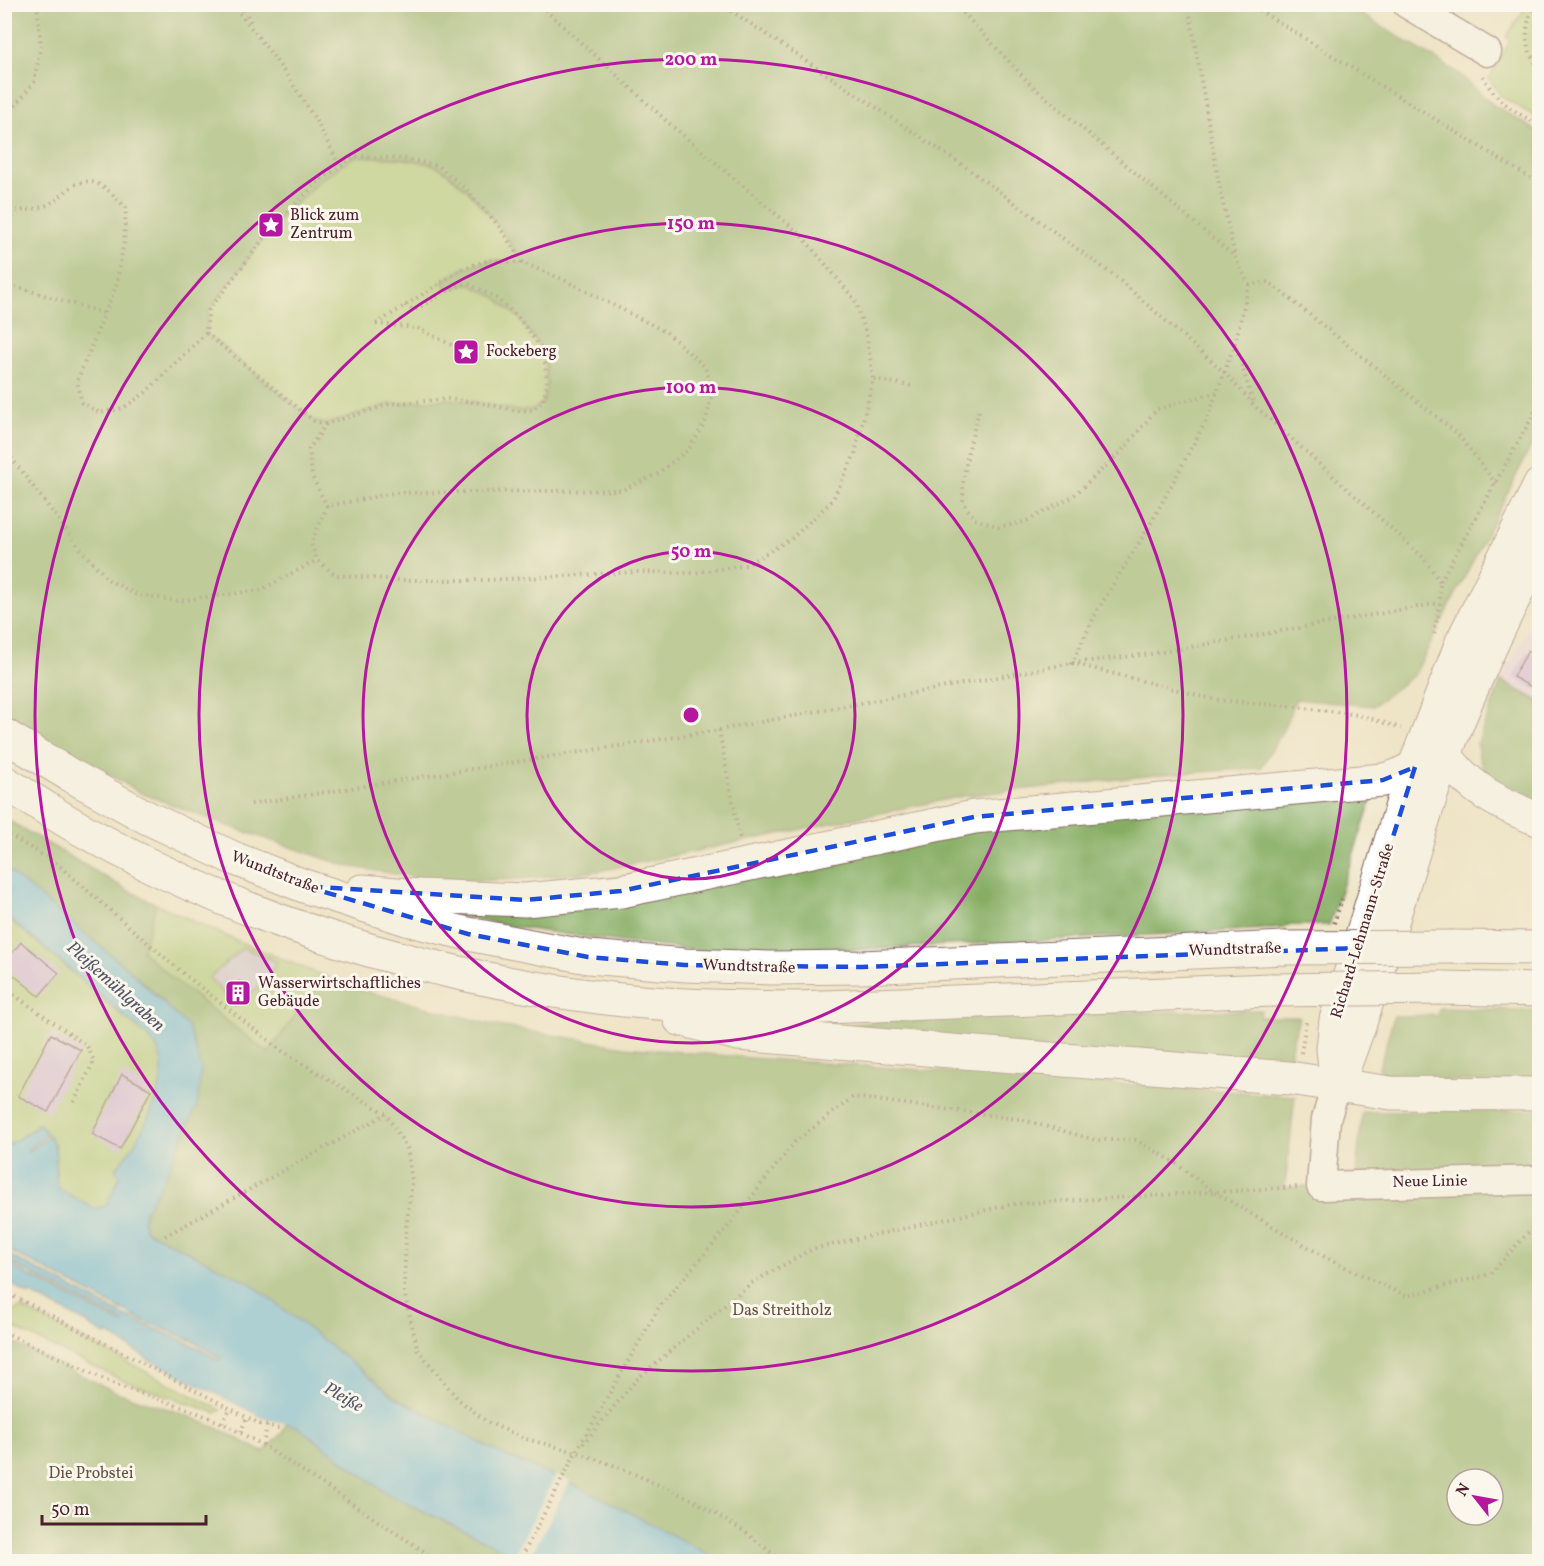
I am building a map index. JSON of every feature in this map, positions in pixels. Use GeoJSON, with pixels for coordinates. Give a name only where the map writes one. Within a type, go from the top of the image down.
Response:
{"type":"FeatureCollection","features":[{"type":"Feature","properties":{"kind":"main road","name":"Richard-Lehmann-Straße"},"geometry":{"type":"LineString","coordinates":[[1336,1084],[1333,1049],[1336,1020],[1394,828],[1462,642],[1539,484]]}},
{"type":"Feature","properties":{"kind":"main road","name":"Richard-Lehmann-Straße"},"geometry":{"type":"LineString","coordinates":[[1336,1084],[1365,1011],[1445,754],[1462,709],[1539,547]]}},
{"type":"Feature","properties":{"kind":"main road","name":"Wundtstraße"},"geometry":{"type":"LineString","coordinates":[[4,735],[70,776],[148,818],[233,858],[304,886],[410,920],[468,934],[588,957],[685,965],[771,968],[862,967],[1284,948],[1539,948]]}},
{"type":"Feature","properties":{"kind":"main road"},"geometry":{"type":"LineString","coordinates":[[1445,754],[1473,786],[1511,809],[1539,820]]}},
{"type":"Feature","properties":{"kind":"main road"},"geometry":{"type":"LineString","coordinates":[[304,886],[419,896],[525,900],[621,891],[974,817],[1383,780],[1397,776],[1415,766]]}},
{"type":"Feature","properties":{"kind":"main road"},"geometry":{"type":"LineString","coordinates":[[4,782],[69,822],[187,883],[303,929],[378,954],[452,972],[514,986],[599,998],[796,1008],[1271,990],[1441,988],[1539,990]]}},
{"type":"Feature","properties":{"kind":"main road"},"geometry":{"type":"LineString","coordinates":[[599,998],[738,1034],[1289,1078],[1391,1093],[1539,1094]]}},
{"type":"Feature","properties":{"kind":"street"},"geometry":{"type":"LineString","coordinates":[[1407,4],[1487,52]]}},
{"type":"Feature","properties":{"kind":"street"},"geometry":{"type":"LineString","coordinates":[[1321,1186],[1326,1119],[1336,1084]]}},
{"type":"Feature","properties":{"kind":"street","name":"Neue Linie"},"geometry":{"type":"LineString","coordinates":[[1321,1186],[1539,1180]]}},
{"type":"Feature","properties":{"kind":"path"},"geometry":{"type":"LineString","coordinates":[[4,120],[34,82],[41,46],[37,4]]}},
{"type":"Feature","properties":{"kind":"path"},"geometry":{"type":"LineString","coordinates":[[232,4],[256,33],[298,93],[339,166]]}},
{"type":"Feature","properties":{"kind":"path"},"geometry":{"type":"LineString","coordinates":[[242,4],[256,33]]}},
{"type":"Feature","properties":{"kind":"path"},"geometry":{"type":"LineString","coordinates":[[327,506],[311,543],[317,560],[335,574],[399,580],[489,580],[635,572],[693,573],[746,565],[792,538],[832,501],[855,454],[873,379],[867,337],[855,300],[801,235],[671,125],[539,4]]}},
{"type":"Feature","properties":{"kind":"path"},"geometry":{"type":"LineString","coordinates":[[721,4],[967,168],[1117,278],[1225,374],[1254,405],[1423,557],[1440,582]]}},
{"type":"Feature","properties":{"kind":"path"},"geometry":{"type":"LineString","coordinates":[[955,4],[1031,85],[1235,257]]}},
{"type":"Feature","properties":{"kind":"path"},"geometry":{"type":"LineString","coordinates":[[1072,663],[1098,609],[1150,525],[1207,419],[1236,343],[1248,285],[1235,257],[1220,190],[1188,4]]}},
{"type":"Feature","properties":{"kind":"path"},"geometry":{"type":"LineString","coordinates":[[1249,4],[1539,184]]}},
{"type":"Feature","properties":{"kind":"path"},"geometry":{"type":"LineString","coordinates":[[1534,4],[1528,20],[1526,42],[1539,68]]}},
{"type":"Feature","properties":{"kind":"path"},"geometry":{"type":"LineString","coordinates":[[1539,14],[1535,23],[1539,32]]}},
{"type":"Feature","properties":{"kind":"path"},"geometry":{"type":"LineString","coordinates":[[1487,52],[1482,74],[1488,88],[1504,105],[1539,126]]}},
{"type":"Feature","properties":{"kind":"path"},"geometry":{"type":"LineString","coordinates":[[4,211],[18,211],[50,204],[79,183],[95,183],[108,189],[126,208],[124,242],[116,286],[77,381],[82,403],[100,413],[123,408],[145,393],[206,333],[209,310],[273,226],[320,180],[356,156],[407,159],[438,166],[466,189],[491,217],[523,263]]}},
{"type":"Feature","properties":{"kind":"path"},"geometry":{"type":"LineString","coordinates":[[327,506],[394,493],[622,490],[657,474],[689,449],[705,422],[714,392],[705,367],[666,332],[564,280],[523,263],[489,260],[464,267],[375,324],[417,328],[466,352]]}},
{"type":"Feature","properties":{"kind":"path"},"geometry":{"type":"LineString","coordinates":[[1248,285],[1269,282],[1278,289],[1458,434],[1496,484]]}},
{"type":"Feature","properties":{"kind":"path"},"geometry":{"type":"LineString","coordinates":[[4,283],[106,314]]}},
{"type":"Feature","properties":{"kind":"path"},"geometry":{"type":"LineString","coordinates":[[206,333],[314,421],[326,424],[390,404],[448,399],[481,402],[518,411],[533,410],[543,402],[548,384],[544,352],[518,316],[495,297],[467,283],[449,290],[414,310],[405,305]]}},
{"type":"Feature","properties":{"kind":"path"},"geometry":{"type":"LineString","coordinates":[[1236,343],[1254,405]]}},
{"type":"Feature","properties":{"kind":"path"},"geometry":{"type":"LineString","coordinates":[[873,379],[911,386]]}},
{"type":"Feature","properties":{"kind":"path"},"geometry":{"type":"LineString","coordinates":[[979,411],[968,452],[963,483],[963,503],[975,519],[999,527],[1025,522],[1072,497],[1121,452],[1157,409],[1218,392]]}},
{"type":"Feature","properties":{"kind":"path"},"geometry":{"type":"LineString","coordinates":[[1434,635],[1440,603],[1440,582],[1539,403]]}},
{"type":"Feature","properties":{"kind":"path"},"geometry":{"type":"LineString","coordinates":[[326,424],[309,449],[312,477],[327,506]]}},
{"type":"Feature","properties":{"kind":"path"},"geometry":{"type":"LineString","coordinates":[[4,448],[82,551],[109,580],[135,594],[178,602],[261,590],[317,560]]}},
{"type":"Feature","properties":{"kind":"path"},"geometry":{"type":"LineString","coordinates":[[250,804],[719,730],[1072,663],[1151,654],[1440,603]]}},
{"type":"Feature","properties":{"kind":"path"},"geometry":{"type":"LineString","coordinates":[[1072,663],[1217,700],[1359,715],[1401,728]]}},
{"type":"Feature","properties":{"kind":"path"},"geometry":{"type":"LineString","coordinates":[[719,730],[744,864]]}},
{"type":"Feature","properties":{"kind":"path"},"geometry":{"type":"LineString","coordinates":[[4,832],[56,863],[180,971],[282,1051],[386,1114],[407,1148],[412,1182],[406,1228],[404,1292],[418,1350],[458,1399],[487,1422],[526,1440],[576,1452],[616,1466],[693,1500],[745,1532],[783,1562]]}},
{"type":"Feature","properties":{"kind":"path"},"geometry":{"type":"LineString","coordinates":[[4,988],[87,1046],[94,1061],[73,1104]]}},
{"type":"Feature","properties":{"kind":"path"},"geometry":{"type":"LineString","coordinates":[[519,1562],[576,1452],[659,1308],[795,1142],[853,1097],[1019,1119],[1096,1140],[1136,1140],[1174,1162],[1211,1191],[1330,1260],[1406,1296],[1490,1274],[1539,1220]]}},
{"type":"Feature","properties":{"kind":"path"},"geometry":{"type":"LineString","coordinates":[[165,1236],[386,1114]]}},
{"type":"Feature","properties":{"kind":"path"},"geometry":{"type":"LineString","coordinates":[[576,1452],[636,1380],[750,1284],[812,1249],[1013,1204],[1321,1186]]}},
{"type":"Feature","properties":{"kind":"path"},"geometry":{"type":"LineString","coordinates":[[4,1291],[247,1418],[282,1429]]}},
{"type":"Feature","properties":{"kind":"path"},"geometry":{"type":"LineString","coordinates":[[4,1306],[11,1302],[14,1296]]}},
{"type":"Feature","properties":{"kind":"path"},"geometry":{"type":"LineString","coordinates":[[4,1332],[119,1386],[188,1409],[240,1432],[440,1562]]}},
{"type":"Feature","properties":{"kind":"path"},"geometry":{"type":"LineString","coordinates":[[222,1424],[230,1409]]}},
{"type":"Feature","properties":{"kind":"path"},"geometry":{"type":"LineString","coordinates":[[240,1432],[247,1418]]}},
{"type":"Feature","properties":{"kind":"path"},"geometry":{"type":"LineString","coordinates":[[263,1445],[267,1426]]}},
{"type":"Feature","properties":{"kind":"highlighted area"},"geometry":{"type":"Polygon","coordinates":[[[1415,767],[1358,948],[862,967],[685,965],[588,957],[468,934],[304,886],[525,900],[621,891],[974,817],[1383,780],[1415,767]]]}},
{"type":"Feature","properties":{"kind":"shaded area"},"geometry":{"type":"Polygon","coordinates":[[[1539,607],[1539,701],[1501,681],[1539,607]]]}},
{"type":"Feature","properties":{"kind":"shaded area"},"geometry":{"type":"Polygon","coordinates":[[[243,947],[278,962],[263,983],[236,1007],[208,978],[243,947]]]}},
{"type":"Feature","properties":{"kind":"green space"},"geometry":{"type":"Polygon","coordinates":[[[5,5],[1346,5],[1457,72],[1492,104],[1539,132],[1539,431],[1415,674],[1373,706],[1296,699],[1282,732],[1261,768],[1166,774],[963,796],[599,871],[520,879],[443,882],[347,866],[234,828],[141,793],[25,726],[5,711],[5,5]],[[356,156],[320,180],[273,226],[209,310],[206,333],[314,421],[326,424],[390,404],[448,399],[518,411],[533,410],[543,402],[547,384],[544,352],[518,317],[495,297],[467,283],[449,290],[442,281],[472,265],[488,261],[522,263],[508,239],[473,196],[438,167],[409,159],[356,156]]]}},
{"type":"Feature","properties":{"kind":"green space"},"geometry":{"type":"Polygon","coordinates":[[[1527,5],[1539,5],[1539,119],[1502,97],[1489,79],[1510,40],[1506,37],[1527,5]]]}},
{"type":"Feature","properties":{"kind":"green space"},"geometry":{"type":"Polygon","coordinates":[[[356,156],[407,159],[438,166],[466,189],[498,225],[523,263],[489,260],[464,268],[442,282],[449,290],[467,283],[495,297],[518,317],[544,352],[547,384],[543,402],[533,410],[518,411],[448,399],[390,404],[326,424],[314,421],[206,333],[209,310],[273,226],[320,180],[356,156]]]}},
{"type":"Feature","properties":{"kind":"green space"},"geometry":{"type":"Polygon","coordinates":[[[1501,681],[1539,701],[1539,799],[1491,777],[1481,763],[1477,745],[1501,681]]]}},
{"type":"Feature","properties":{"kind":"green space"},"geometry":{"type":"Polygon","coordinates":[[[1376,788],[1329,925],[1286,925],[1285,928],[813,952],[714,952],[514,927],[414,906],[975,827],[1376,788]]]}},
{"type":"Feature","properties":{"kind":"green space","name":"Das Streitholz"},"geometry":{"type":"Polygon","coordinates":[[[4,818],[129,891],[156,904],[142,951],[174,980],[268,1053],[324,976],[357,989],[493,1025],[625,1047],[1295,1096],[1285,1187],[1355,1184],[1362,1112],[1539,1110],[1539,1561],[721,1561],[600,1497],[497,1452],[397,1398],[250,1283],[145,1230],[143,1221],[145,1210],[161,1184],[164,1002],[129,970],[5,868],[4,818]]]}},
{"type":"Feature","properties":{"kind":"green space"},"geometry":{"type":"Polygon","coordinates":[[[156,904],[235,940],[324,976],[268,1054],[174,980],[142,951],[156,904]],[[243,948],[209,978],[236,1006],[263,983],[277,962],[243,948]]]}},
{"type":"Feature","properties":{"kind":"green space"},"geometry":{"type":"Polygon","coordinates":[[[4,915],[144,1033],[154,1042],[160,1053],[161,1081],[157,1097],[142,1131],[115,1169],[121,1176],[106,1206],[96,1209],[59,1189],[56,1182],[55,1145],[39,1123],[5,1147],[4,915]]]}},
{"type":"Feature","properties":{"kind":"green space"},"geometry":{"type":"Polygon","coordinates":[[[1440,1008],[1539,1010],[1539,1083],[1389,1079],[1379,1068],[1394,1016],[1437,1015],[1440,1008]]]}},
{"type":"Feature","properties":{"kind":"green space"},"geometry":{"type":"Polygon","coordinates":[[[1261,1010],[1260,1017],[1299,1017],[1291,1047],[1290,1068],[812,1032],[860,1023],[1021,1014],[1261,1010]]]}},
{"type":"Feature","properties":{"kind":"green space"},"geometry":{"type":"Polygon","coordinates":[[[22,1308],[221,1410],[216,1413],[122,1380],[9,1326],[6,1318],[12,1311],[22,1308]]]}},
{"type":"Feature","properties":{"kind":"green space","name":"Die Probstei"},"geometry":{"type":"Polygon","coordinates":[[[5,1339],[116,1392],[186,1415],[263,1452],[283,1432],[285,1423],[297,1426],[388,1494],[527,1561],[5,1562],[5,1339]]]}},
{"type":"Feature","properties":{"kind":"water"},"geometry":{"type":"Polygon","coordinates":[[[5,868],[129,970],[188,1027],[201,1068],[197,1106],[161,1184],[145,1210],[143,1221],[145,1230],[250,1283],[397,1398],[497,1452],[600,1497],[721,1561],[527,1561],[388,1494],[297,1426],[265,1419],[150,1360],[107,1333],[106,1335],[30,1293],[29,1295],[5,1280],[5,1263],[123,1324],[124,1322],[5,1260],[5,1253],[127,1317],[189,1343],[219,1360],[221,1358],[191,1340],[139,1319],[6,1249],[5,1252],[5,1147],[40,1125],[47,1134],[26,1151],[49,1136],[55,1149],[59,1189],[95,1209],[106,1206],[120,1176],[115,1169],[133,1147],[150,1116],[162,1068],[158,1050],[146,1035],[5,915],[5,868]]]}},
{"type":"Feature","properties":{"kind":"pier"},"geometry":{"type":"Polygon","coordinates":[[[153,1362],[265,1419],[285,1423],[285,1426],[264,1422],[152,1365],[153,1362]]]}},
{"type":"Feature","properties":{"kind":"pier"},"geometry":{"type":"Polygon","coordinates":[[[556,1475],[570,1481],[528,1561],[520,1562],[513,1558],[556,1475]]]}},
{"type":"Feature","properties":{"kind":"building"},"geometry":{"type":"Polygon","coordinates":[[[1528,651],[1539,657],[1539,691],[1513,677],[1528,651]]]}},
{"type":"Feature","properties":{"kind":"building"},"geometry":{"type":"Polygon","coordinates":[[[21,942],[59,973],[39,996],[9,971],[12,968],[5,962],[21,942]]]}},
{"type":"Feature","properties":{"kind":"building","name":"Wasserwirtschaftliches Gebäude"},"geometry":{"type":"Polygon","coordinates":[[[239,981],[251,994],[237,1006],[226,992],[239,981]]]}},
{"type":"Feature","properties":{"kind":"building"},"geometry":{"type":"Polygon","coordinates":[[[51,1034],[81,1050],[48,1112],[18,1096],[51,1034]]]}},
{"type":"Feature","properties":{"kind":"building"},"geometry":{"type":"Polygon","coordinates":[[[122,1074],[151,1090],[120,1149],[92,1134],[122,1074]]]}},
{"type":"Feature","properties":{"kind":"place","name":"Blick zum Zentrum"},"geometry":{"type":"Point","coordinates":[271,225]}},
{"type":"Feature","properties":{"kind":"place","name":"Fockeberg"},"geometry":{"type":"Point","coordinates":[466,352]}},
{"type":"Feature","properties":{"kind":"place","name":"Wasserwirtschaftliches Gebäude"},"geometry":{"type":"Point","coordinates":[238,993]}},
{"type":"Feature","properties":{"kind":"water label","name":"Pleißemühlgraben"},"geometry":{"type":"Point","coordinates":[115,987]}},
{"type":"Feature","properties":{"kind":"water label","name":"Pleiße"},"geometry":{"type":"Point","coordinates":[343,1398]}}]}
